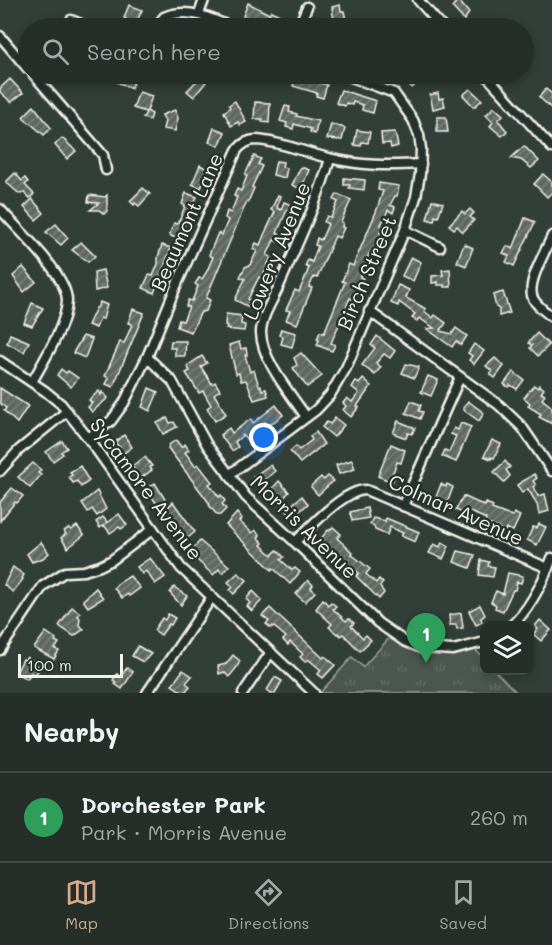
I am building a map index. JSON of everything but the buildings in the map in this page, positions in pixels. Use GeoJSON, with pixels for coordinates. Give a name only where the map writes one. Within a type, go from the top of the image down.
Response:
{"type":"FeatureCollection","features":[{"type":"Feature","properties":{"kind":"street"},"geometry":{"type":"LineString","coordinates":[[199,14],[204,0]]}},
{"type":"Feature","properties":{"kind":"street"},"geometry":{"type":"LineString","coordinates":[[418,0],[434,18]]}},
{"type":"Feature","properties":{"kind":"street"},"geometry":{"type":"LineString","coordinates":[[302,18],[307,7]]}},
{"type":"Feature","properties":{"kind":"street"},"geometry":{"type":"LineString","coordinates":[[164,18],[170,14],[186,12],[209,18]]}},
{"type":"Feature","properties":{"kind":"street"},"geometry":{"type":"LineString","coordinates":[[0,36],[18,57]]}},
{"type":"Feature","properties":{"kind":"street"},"geometry":{"type":"LineString","coordinates":[[42,84],[103,155],[106,170]]}},
{"type":"Feature","properties":{"kind":"street","name":"Birch Street"},"geometry":{"type":"LineString","coordinates":[[230,475],[324,402],[341,375],[405,231],[416,197],[421,164],[419,135],[414,120],[399,97],[375,84]]}},
{"type":"Feature","properties":{"kind":"street"},"geometry":{"type":"LineString","coordinates":[[494,84],[552,148]]}},
{"type":"Feature","properties":{"kind":"street","name":"Beaumont Lane"},"geometry":{"type":"LineString","coordinates":[[88,438],[111,421],[119,411],[147,357],[177,284],[240,146],[249,141],[261,141],[330,159],[376,166],[421,164]]}},
{"type":"Feature","properties":{"kind":"street","name":"Lowery Avenue"},"geometry":{"type":"LineString","coordinates":[[306,417],[272,366],[264,350],[261,334],[263,322],[322,187],[330,159]]}},
{"type":"Feature","properties":{"kind":"street"},"geometry":{"type":"LineString","coordinates":[[0,209],[59,275],[67,295],[64,317],[32,382]]}},
{"type":"Feature","properties":{"kind":"street"},"geometry":{"type":"LineString","coordinates":[[405,231],[440,247]]}},
{"type":"Feature","properties":{"kind":"street"},"geometry":{"type":"LineString","coordinates":[[552,236],[531,290],[534,300],[552,317]]}},
{"type":"Feature","properties":{"kind":"street"},"geometry":{"type":"LineString","coordinates":[[369,311],[499,405],[522,427],[552,471]]}},
{"type":"Feature","properties":{"kind":"street","name":"Morris Avenue"},"geometry":{"type":"LineString","coordinates":[[147,357],[172,381],[207,446],[246,497],[378,622],[404,641],[421,648],[453,650],[480,643]]}},
{"type":"Feature","properties":{"kind":"street","name":"Sycamore Avenue"},"geometry":{"type":"LineString","coordinates":[[0,361],[53,396],[88,438],[181,568],[314,693]]}},
{"type":"Feature","properties":{"kind":"street"},"geometry":{"type":"LineString","coordinates":[[404,506],[460,377]]}},
{"type":"Feature","properties":{"kind":"street"},"geometry":{"type":"LineString","coordinates":[[0,471],[19,450],[67,411]]}},
{"type":"Feature","properties":{"kind":"street","name":"Colmar Avenue"},"geometry":{"type":"LineString","coordinates":[[295,542],[345,497],[359,490],[373,492],[427,518],[548,568]]}},
{"type":"Feature","properties":{"kind":"street"},"geometry":{"type":"LineString","coordinates":[[0,650],[43,586],[65,572],[100,566],[112,560],[153,529]]}},
{"type":"Feature","properties":{"kind":"street"},"geometry":{"type":"LineString","coordinates":[[516,621],[524,613],[552,558]]}},
{"type":"Feature","properties":{"kind":"street"},"geometry":{"type":"LineString","coordinates":[[147,693],[212,597]]}},
{"type":"Feature","properties":{"kind":"street"},"geometry":{"type":"LineString","coordinates":[[243,693],[271,652]]}},
{"type":"Feature","properties":{"kind":"green space"},"geometry":{"type":"Polygon","coordinates":[[[393,634],[412,645],[472,646],[480,655],[480,675],[499,675],[517,693],[320,693],[352,657],[363,667],[393,634]]]}},
{"type":"Feature","properties":{"kind":"place","name":"Dorchester Park"},"geometry":{"type":"Point","coordinates":[426,663]}}]}
